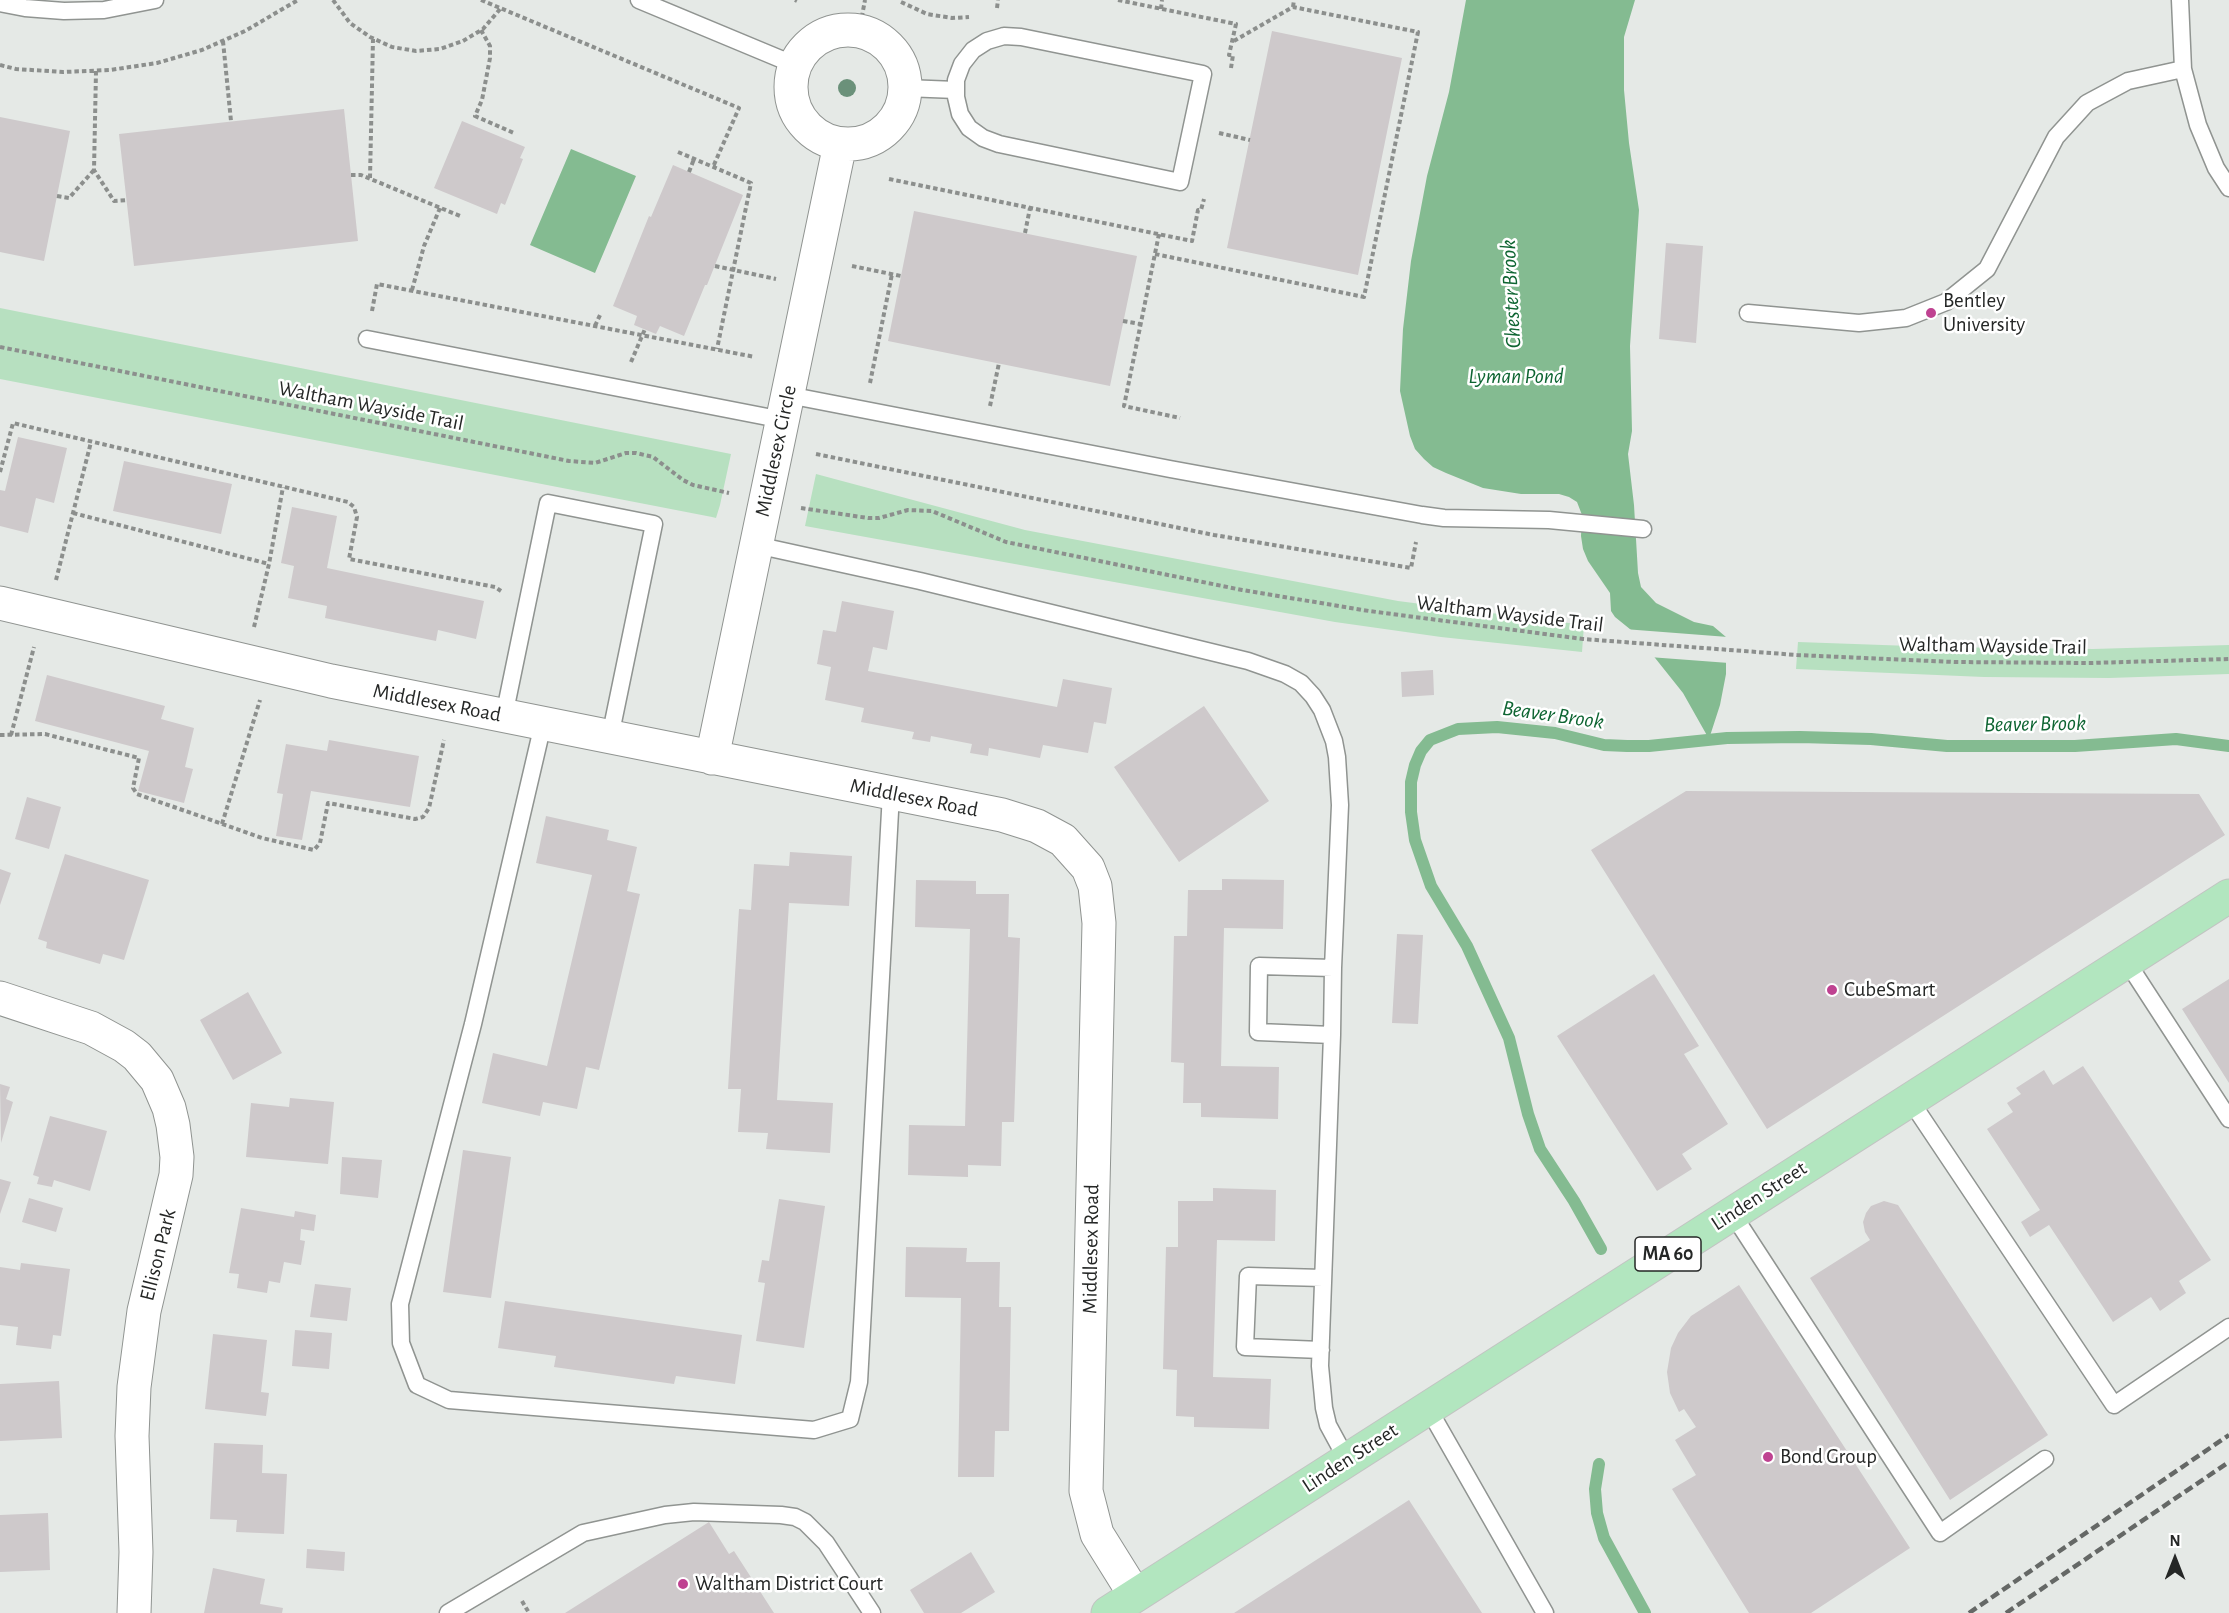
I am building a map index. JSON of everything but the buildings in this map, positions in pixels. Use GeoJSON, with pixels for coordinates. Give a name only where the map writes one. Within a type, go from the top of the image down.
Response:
{"type":"FeatureCollection","features":[{"type":"Feature","properties":{"kind":"main road","name":"Linden Street"},"geometry":{"type":"LineString","coordinates":[[1108,1613],[2229,896]]}},
{"type":"Feature","properties":{"kind":"street"},"geometry":{"type":"LineString","coordinates":[[837,31],[859,32],[880,40],[889,48],[901,67],[905,88],[903,102],[898,115],[880,135],[854,144],[840,144],[816,135],[798,116],[791,91],[795,65],[801,55],[817,40],[837,31]]}},
{"type":"Feature","properties":{"kind":"street","name":"Middlesex Circle"},"geometry":{"type":"LineString","coordinates":[[712,758],[840,144]]}},
{"type":"Feature","properties":{"kind":"street","name":"Middlesex Road"},"geometry":{"type":"LineString","coordinates":[[0,603],[270,668],[1002,815],[1037,826],[1063,840],[1088,868],[1095,886],[1099,923],[1086,1491],[1097,1534],[1135,1595]]}},
{"type":"Feature","properties":{"kind":"street","name":"Ellison Park"},"geometry":{"type":"LineString","coordinates":[[0,998],[91,1028],[124,1046],[137,1056],[157,1080],[169,1108],[173,1125],[177,1157],[176,1175],[144,1311],[134,1387],[132,1436],[136,1552],[134,1613]]}},
{"type":"Feature","properties":{"kind":"lane"},"geometry":{"type":"LineString","coordinates":[[0,3],[25,8],[64,11],[104,10],[155,0]]}},
{"type":"Feature","properties":{"kind":"lane"},"geometry":{"type":"LineString","coordinates":[[639,0],[795,65]]}},
{"type":"Feature","properties":{"kind":"lane"},"geometry":{"type":"LineString","coordinates":[[2180,0],[2183,69],[2198,125],[2216,168],[2229,188]]}},
{"type":"Feature","properties":{"kind":"lane"},"geometry":{"type":"LineString","coordinates":[[1004,36],[1203,74],[1180,182],[999,144],[983,138],[969,128],[960,114],[956,90],[956,80],[962,64],[973,50],[987,41],[1004,36]]}},
{"type":"Feature","properties":{"kind":"lane"},"geometry":{"type":"LineString","coordinates":[[1748,313],[1859,323],[1906,318],[1946,302],[1987,269],[2056,137],[2087,103],[2128,81],[2183,69]]}},
{"type":"Feature","properties":{"kind":"lane"},"geometry":{"type":"LineString","coordinates":[[905,88],[956,90]]}},
{"type":"Feature","properties":{"kind":"lane"},"geometry":{"type":"LineString","coordinates":[[367,339],[785,407],[865,410],[1422,515],[1444,518],[1578,522],[1643,529]]}},
{"type":"Feature","properties":{"kind":"lane"},"geometry":{"type":"LineString","coordinates":[[504,716],[548,503],[580,509],[654,524],[610,737]]}},
{"type":"Feature","properties":{"kind":"lane"},"geometry":{"type":"LineString","coordinates":[[756,545],[920,581],[1248,661],[1268,667],[1300,683],[1322,710],[1334,741],[1340,805],[1320,1366],[1324,1408],[1336,1443],[1347,1460]]}},
{"type":"Feature","properties":{"kind":"lane"},"geometry":{"type":"LineString","coordinates":[[543,724],[476,1012],[400,1304],[401,1343],[417,1385],[449,1400],[814,1430],[850,1419],[859,1383],[891,793]]}},
{"type":"Feature","properties":{"kind":"lane"},"geometry":{"type":"LineString","coordinates":[[2127,962],[2229,1119]]}},
{"type":"Feature","properties":{"kind":"lane"},"geometry":{"type":"LineString","coordinates":[[1332,1035],[1258,1032],[1259,966],[1333,968]]}},
{"type":"Feature","properties":{"kind":"lane"},"geometry":{"type":"LineString","coordinates":[[1910,1100],[2114,1405],[2229,1327]]}},
{"type":"Feature","properties":{"kind":"lane"},"geometry":{"type":"LineString","coordinates":[[1732,1213],[1940,1533],[2045,1459]]}},
{"type":"Feature","properties":{"kind":"lane"},"geometry":{"type":"LineString","coordinates":[[1321,1350],[1245,1347],[1248,1276],[1323,1278]]}},
{"type":"Feature","properties":{"kind":"lane"},"geometry":{"type":"LineString","coordinates":[[1428,1408],[1545,1613]]}},
{"type":"Feature","properties":{"kind":"lane"},"geometry":{"type":"LineString","coordinates":[[448,1613],[583,1533],[665,1515],[694,1512],[795,1517],[815,1529],[872,1613]]}},
{"type":"Feature","properties":{"kind":"path"},"geometry":{"type":"LineString","coordinates":[[0,65],[16,69],[63,72],[96,71],[157,63],[202,50],[223,41],[298,0]]}},
{"type":"Feature","properties":{"kind":"path"},"geometry":{"type":"LineString","coordinates":[[333,0],[350,23],[373,39],[416,51],[440,49],[463,41],[481,30],[501,8]]}},
{"type":"Feature","properties":{"kind":"path"},"geometry":{"type":"LineString","coordinates":[[482,0],[739,108],[713,167]]}},
{"type":"Feature","properties":{"kind":"path"},"geometry":{"type":"LineString","coordinates":[[859,32],[865,0]]}},
{"type":"Feature","properties":{"kind":"path"},"geometry":{"type":"LineString","coordinates":[[1161,9],[1162,0]]}},
{"type":"Feature","properties":{"kind":"path"},"geometry":{"type":"LineString","coordinates":[[1293,7],[1294,0]]}},
{"type":"Feature","properties":{"kind":"path"},"geometry":{"type":"LineString","coordinates":[[901,2],[927,14],[952,18],[976,17]]}},
{"type":"Feature","properties":{"kind":"path"},"geometry":{"type":"LineString","coordinates":[[1155,254],[1364,297],[1418,32],[1293,7],[1232,42]]}},
{"type":"Feature","properties":{"kind":"path"},"geometry":{"type":"LineString","coordinates":[[481,30],[490,46],[490,58],[482,100],[475,116],[514,133]]}},
{"type":"Feature","properties":{"kind":"path"},"geometry":{"type":"LineString","coordinates":[[370,178],[373,39]]}},
{"type":"Feature","properties":{"kind":"path"},"geometry":{"type":"LineString","coordinates":[[223,41],[231,121]]}},
{"type":"Feature","properties":{"kind":"path"},"geometry":{"type":"LineString","coordinates":[[96,71],[94,170],[114,201],[127,200]]}},
{"type":"Feature","properties":{"kind":"path"},"geometry":{"type":"LineString","coordinates":[[678,153],[751,183],[717,349]]}},
{"type":"Feature","properties":{"kind":"path"},"geometry":{"type":"LineString","coordinates":[[689,172],[694,159]]}},
{"type":"Feature","properties":{"kind":"path"},"geometry":{"type":"LineString","coordinates":[[57,196],[69,198],[94,170]]}},
{"type":"Feature","properties":{"kind":"path"},"geometry":{"type":"LineString","coordinates":[[351,175],[370,178],[460,216]]}},
{"type":"Feature","properties":{"kind":"path"},"geometry":{"type":"LineString","coordinates":[[889,179],[1030,208],[1025,233]]}},
{"type":"Feature","properties":{"kind":"path"},"geometry":{"type":"LineString","coordinates":[[412,290],[414,275],[440,208]]}},
{"type":"Feature","properties":{"kind":"path"},"geometry":{"type":"LineString","coordinates":[[1159,234],[1124,406],[1180,418]]}},
{"type":"Feature","properties":{"kind":"path"},"geometry":{"type":"LineString","coordinates":[[715,266],[733,270],[901,276]]}},
{"type":"Feature","properties":{"kind":"path"},"geometry":{"type":"LineString","coordinates":[[865,410],[892,274]]}},
{"type":"Feature","properties":{"kind":"path"},"geometry":{"type":"LineString","coordinates":[[367,339],[377,284],[755,357]]}},
{"type":"Feature","properties":{"kind":"path"},"geometry":{"type":"LineString","coordinates":[[596,326],[600,315]]}},
{"type":"Feature","properties":{"kind":"path"},"geometry":{"type":"LineString","coordinates":[[1123,321],[1140,324]]}},
{"type":"Feature","properties":{"kind":"path","name":"Waltham Wayside Trail"},"geometry":{"type":"LineString","coordinates":[[0,347],[569,461],[596,463],[626,453],[645,454],[660,461],[683,480],[693,485],[726,493]]}},
{"type":"Feature","properties":{"kind":"path"},"geometry":{"type":"LineString","coordinates":[[984,433],[999,363]]}},
{"type":"Feature","properties":{"kind":"path"},"geometry":{"type":"LineString","coordinates":[[0,471],[12,423],[348,502],[354,507],[357,517],[349,559],[495,587],[504,596]]}},
{"type":"Feature","properties":{"kind":"path"},"geometry":{"type":"LineString","coordinates":[[55,581],[91,442]]}},
{"type":"Feature","properties":{"kind":"path"},"geometry":{"type":"LineString","coordinates":[[816,454],[1244,540],[1411,568],[1422,515]]}},
{"type":"Feature","properties":{"kind":"path"},"geometry":{"type":"LineString","coordinates":[[254,628],[283,487]]}},
{"type":"Feature","properties":{"kind":"path","name":"Waltham Wayside Trail"},"geometry":{"type":"LineString","coordinates":[[802,508],[868,518],[879,518],[908,510],[932,511],[1006,542],[1242,590],[1358,610],[1583,639],[1797,655],[1964,662],[2090,663],[2229,659]]}},
{"type":"Feature","properties":{"kind":"path"},"geometry":{"type":"LineString","coordinates":[[73,513],[269,564]]}},
{"type":"Feature","properties":{"kind":"path"},"geometry":{"type":"LineString","coordinates":[[11,735],[36,640]]}},
{"type":"Feature","properties":{"kind":"path"},"geometry":{"type":"LineString","coordinates":[[222,824],[261,697]]}},
{"type":"Feature","properties":{"kind":"path"},"geometry":{"type":"LineString","coordinates":[[0,735],[45,734],[139,758],[133,788],[137,795],[262,838],[314,850],[320,843],[328,803],[415,819],[423,817],[429,808],[445,733]]}},
{"type":"Feature","properties":{"kind":"shaded area"},"geometry":{"type":"Polygon","coordinates":[[[0,308],[731,454],[720,505],[716,518],[0,379],[0,308]]]}},
{"type":"Feature","properties":{"kind":"shaded area"},"geometry":{"type":"Polygon","coordinates":[[[816,474],[1025,530],[1398,601],[1584,625],[1582,652],[1441,637],[1335,622],[805,526],[816,474]]]}},
{"type":"Feature","properties":{"kind":"shaded area"},"geometry":{"type":"Polygon","coordinates":[[[1798,642],[2093,649],[2229,645],[2229,674],[2109,678],[1984,677],[1796,669],[1798,642]]]}},
{"type":"Feature","properties":{"kind":"water","name":"Lyman Pond"},"geometry":{"type":"Polygon","coordinates":[[[1466,0],[1635,0],[1624,37],[1624,90],[1639,210],[1630,346],[1632,431],[1628,454],[1638,573],[1641,587],[1656,603],[1694,622],[1713,626],[1726,637],[1726,674],[1720,705],[1709,739],[1683,693],[1636,634],[1611,611],[1610,593],[1588,561],[1583,549],[1582,515],[1577,502],[1559,494],[1521,494],[1483,488],[1433,467],[1415,449],[1410,436],[1400,391],[1403,329],[1411,261],[1427,176],[1449,92],[1466,0]]]}},
{"type":"Feature","properties":{"kind":"water"},"geometry":{"type":"Polygon","coordinates":[[[571,149],[636,176],[595,273],[530,245],[571,149]]]}},
{"type":"Feature","properties":{"kind":"pier"},"geometry":{"type":"Polygon","coordinates":[[[1624,629],[1728,637],[1729,663],[1649,657],[1633,636],[1624,629]]]}},
{"type":"Feature","properties":{"kind":"waterway","name":"Beaver Brook"},"geometry":{"type":"LineString","coordinates":[[1601,1249],[1574,1201],[1540,1149],[1528,1114],[1509,1038],[1467,946],[1431,886],[1415,840],[1411,812],[1411,782],[1421,751],[1430,740],[1458,729],[1497,727],[1555,733],[1604,745],[1627,746],[1727,738],[1800,737],[1871,739],[1947,746],[2075,746],[2176,739],[2229,746]]}},
{"type":"Feature","properties":{"kind":"waterway","name":"Beaver Brook"},"geometry":{"type":"LineString","coordinates":[[1599,1464],[1595,1489],[1597,1513],[1604,1538],[1645,1613]]}},
{"type":"Feature","properties":{"kind":"railway"},"geometry":{"type":"LineString","coordinates":[[1969,1613],[2229,1435]]}},
{"type":"Feature","properties":{"kind":"railway"},"geometry":{"type":"LineString","coordinates":[[2006,1613],[2229,1462]]}},
{"type":"Feature","properties":{"kind":"place","name":"Bentley University"},"geometry":{"type":"Point","coordinates":[1931,313]}},
{"type":"Feature","properties":{"kind":"place","name":"CubeSmart"},"geometry":{"type":"Point","coordinates":[1832,990]}},
{"type":"Feature","properties":{"kind":"place","name":"Bond Group"},"geometry":{"type":"Point","coordinates":[1768,1457]}},
{"type":"Feature","properties":{"kind":"place","name":"Waltham District Court"},"geometry":{"type":"Point","coordinates":[683,1584]}},
{"type":"Feature","properties":{"kind":"water label","name":"Chester Brook"},"geometry":{"type":"Point","coordinates":[1511,294]}}]}
